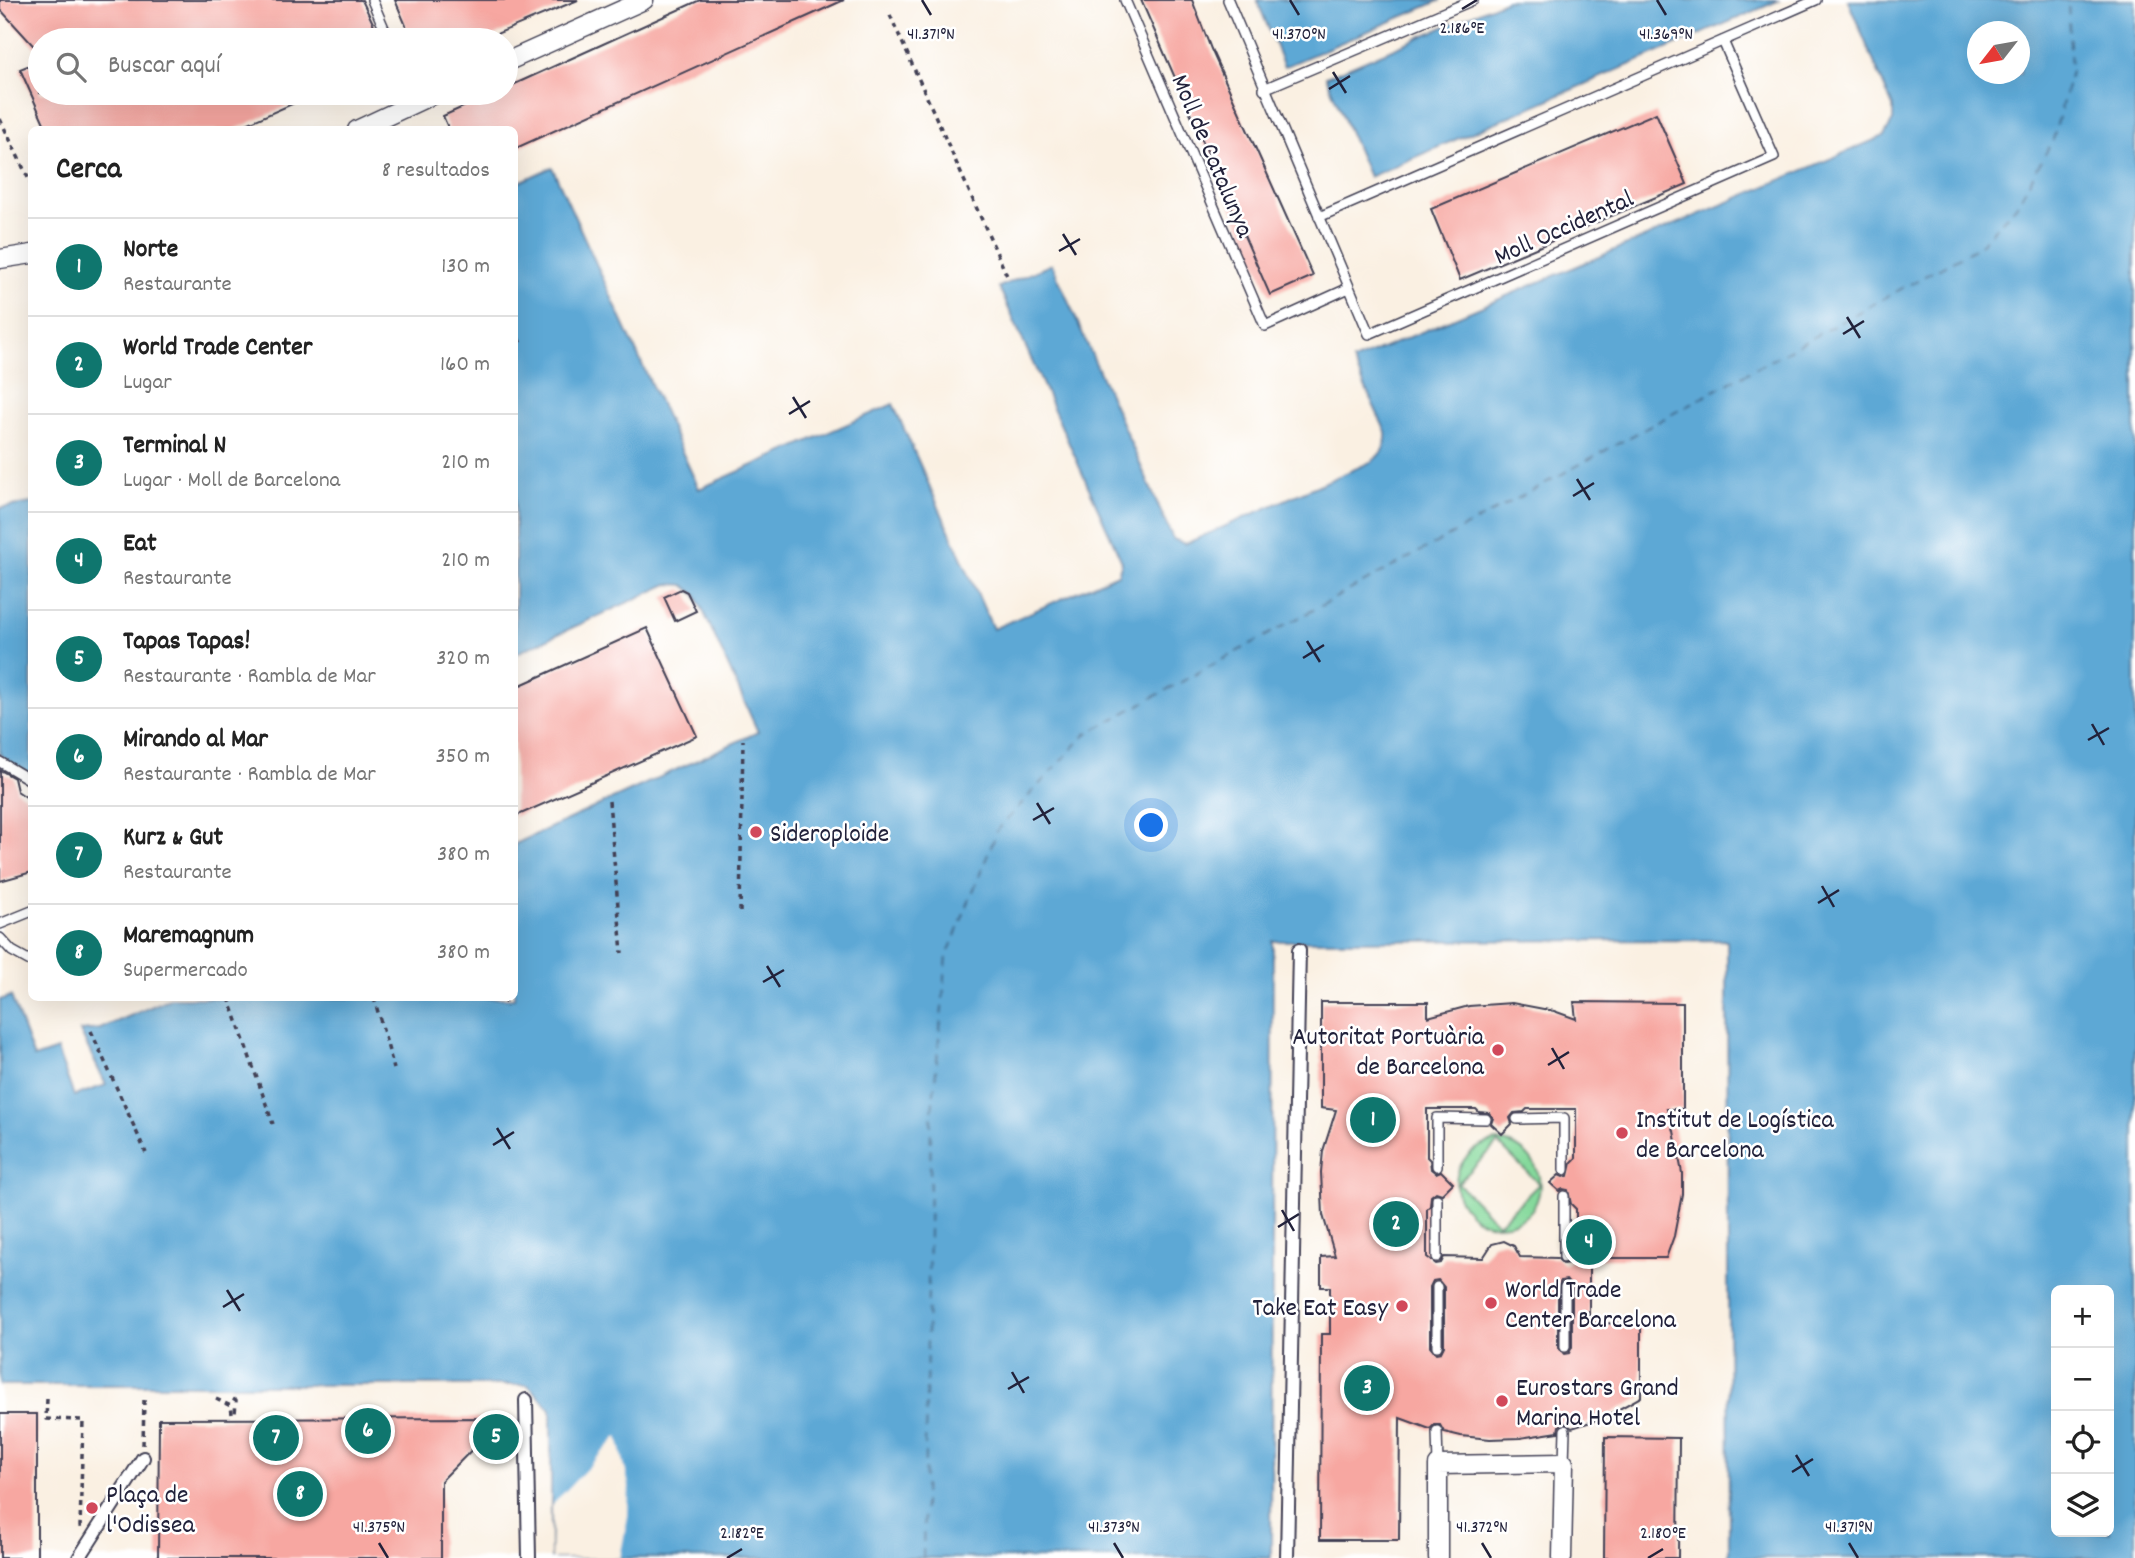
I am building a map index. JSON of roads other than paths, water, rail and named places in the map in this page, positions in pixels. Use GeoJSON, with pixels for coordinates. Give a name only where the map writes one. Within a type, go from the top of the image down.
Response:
{"type":"FeatureCollection","features":[{"type":"Feature","properties":{"kind":"street"},"geometry":{"type":"LineString","coordinates":[[518,57],[644,0]]}},
{"type":"Feature","properties":{"kind":"street"},"geometry":{"type":"LineString","coordinates":[[364,126],[400,105]]}},
{"type":"Feature","properties":{"kind":"street"},"geometry":{"type":"LineString","coordinates":[[0,259],[28,255]]}},
{"type":"Feature","properties":{"kind":"street"},"geometry":{"type":"LineString","coordinates":[[1287,1558],[1299,950]]}},
{"type":"Feature","properties":{"kind":"street"},"geometry":{"type":"LineString","coordinates":[[526,1400],[530,1558]]}},
{"type":"Feature","properties":{"kind":"street"},"geometry":{"type":"LineString","coordinates":[[79,1558],[143,1458]]}},
{"type":"Feature","properties":{"kind":"street"},"geometry":{"type":"LineString","coordinates":[[1438,1558],[1438,1465],[1564,1463],[1562,1558]]}},
{"type":"Feature","properties":{"kind":"lane"},"geometry":{"type":"LineString","coordinates":[[372,0],[384,28]]}},
{"type":"Feature","properties":{"kind":"lane","name":"Moll de Catalunya"},"geometry":{"type":"LineString","coordinates":[[1125,0],[1265,327],[1349,288]]}},
{"type":"Feature","properties":{"kind":"lane"},"geometry":{"type":"LineString","coordinates":[[1228,0],[1349,288]]}},
{"type":"Feature","properties":{"kind":"lane"},"geometry":{"type":"LineString","coordinates":[[1264,89],[1473,0]]}},
{"type":"Feature","properties":{"kind":"lane"},"geometry":{"type":"LineString","coordinates":[[1319,217],[1816,0]]}},
{"type":"Feature","properties":{"kind":"lane","name":"Moll Occidental"},"geometry":{"type":"LineString","coordinates":[[1349,288],[1369,334],[1773,157],[1723,41]]}},
{"type":"Feature","properties":{"kind":"lane"},"geometry":{"type":"LineString","coordinates":[[0,762],[28,779]]}},
{"type":"Feature","properties":{"kind":"lane"},"geometry":{"type":"LineString","coordinates":[[0,924],[28,913]]}},
{"type":"Feature","properties":{"kind":"lane"},"geometry":{"type":"LineString","coordinates":[[0,938],[12,951],[28,960]]}},
{"type":"Feature","properties":{"kind":"lane"},"geometry":{"type":"LineString","coordinates":[[1437,1166],[1437,1118],[1486,1119]]}},
{"type":"Feature","properties":{"kind":"lane"},"geometry":{"type":"LineString","coordinates":[[1517,1119],[1564,1118],[1564,1170]]}},
{"type":"Feature","properties":{"kind":"lane"},"geometry":{"type":"LineString","coordinates":[[1564,1196],[1564,1257]]}},
{"type":"Feature","properties":{"kind":"lane"},"geometry":{"type":"LineString","coordinates":[[1437,1199],[1437,1256]]}},
{"type":"Feature","properties":{"kind":"lane"},"geometry":{"type":"LineString","coordinates":[[1437,1287],[1437,1346]]}},
{"type":"Feature","properties":{"kind":"lane"},"geometry":{"type":"LineString","coordinates":[[1564,1287],[1565,1347]]}},
{"type":"Feature","properties":{"kind":"lane"},"geometry":{"type":"LineString","coordinates":[[1564,1463],[1565,1430]]}},
{"type":"Feature","properties":{"kind":"lane"},"geometry":{"type":"LineString","coordinates":[[1437,1431],[1438,1465]]}},
{"type":"Feature","properties":{"kind":"water"},"geometry":{"type":"Polygon","coordinates":[[[1257,0],[1441,0],[1284,67],[1257,0]]]}},
{"type":"Feature","properties":{"kind":"water"},"geometry":{"type":"Polygon","coordinates":[[[1507,0],[1780,0],[1369,177],[1326,77],[1507,0]]]}},
{"type":"Feature","properties":{"kind":"water"},"geometry":{"type":"Polygon","coordinates":[[[2135,0],[2135,1558],[1729,1558],[1727,940],[1273,941],[1271,1558],[551,1558],[551,1409],[528,1385],[0,1385],[0,1000],[11,996],[34,1058],[57,1050],[74,1096],[106,1085],[80,1031],[100,1029],[164,1001],[518,1001],[518,843],[758,732],[696,595],[684,585],[668,584],[518,653],[518,183],[552,167],[699,489],[893,404],[993,629],[1118,574],[1122,562],[999,287],[1052,264],[1173,539],[1185,544],[1371,462],[1378,456],[1385,446],[1386,432],[1353,361],[1884,136],[1893,121],[1893,107],[1848,1],[2135,0]]]}},
{"type":"Feature","properties":{"kind":"water"},"geometry":{"type":"Polygon","coordinates":[[[28,504],[28,773],[0,755],[0,508],[28,504]]]}},
{"type":"Feature","properties":{"kind":"place","name":"Sideroploide"},"geometry":{"type":"Point","coordinates":[756,832]}},
{"type":"Feature","properties":{"kind":"place","name":"Autoritat Portuària de Barcelona"},"geometry":{"type":"Point","coordinates":[1498,1050]}},
{"type":"Feature","properties":{"kind":"place","name":"Norte"},"geometry":{"type":"Point","coordinates":[1373,1120]}},
{"type":"Feature","properties":{"kind":"place","name":"Institut de Logística de Barcelona"},"geometry":{"type":"Point","coordinates":[1622,1133]}},
{"type":"Feature","properties":{"kind":"place","name":"World Trade Center"},"geometry":{"type":"Point","coordinates":[1396,1224]}},
{"type":"Feature","properties":{"kind":"place","name":"Eat"},"geometry":{"type":"Point","coordinates":[1589,1242]}},
{"type":"Feature","properties":{"kind":"place","name":"World Trade Center Barcelona"},"geometry":{"type":"Point","coordinates":[1491,1303]}},
{"type":"Feature","properties":{"kind":"place","name":"Take Eat Easy"},"geometry":{"type":"Point","coordinates":[1402,1306]}},
{"type":"Feature","properties":{"kind":"place","name":"Terminal N"},"geometry":{"type":"Point","coordinates":[1367,1388]}},
{"type":"Feature","properties":{"kind":"place","name":"Eurostars Grand Marina Hotel"},"geometry":{"type":"Point","coordinates":[1502,1401]}},
{"type":"Feature","properties":{"kind":"place","name":"Mirando al Mar"},"geometry":{"type":"Point","coordinates":[368,1431]}},
{"type":"Feature","properties":{"kind":"place","name":"Tapas Tapas!"},"geometry":{"type":"Point","coordinates":[496,1437]}},
{"type":"Feature","properties":{"kind":"place","name":"Kurz & Gut"},"geometry":{"type":"Point","coordinates":[276,1438]}},
{"type":"Feature","properties":{"kind":"place","name":"Maremagnum"},"geometry":{"type":"Point","coordinates":[300,1494]}},
{"type":"Feature","properties":{"kind":"place","name":"Plaça de l'Odissea"},"geometry":{"type":"Point","coordinates":[92,1508]}}]}
